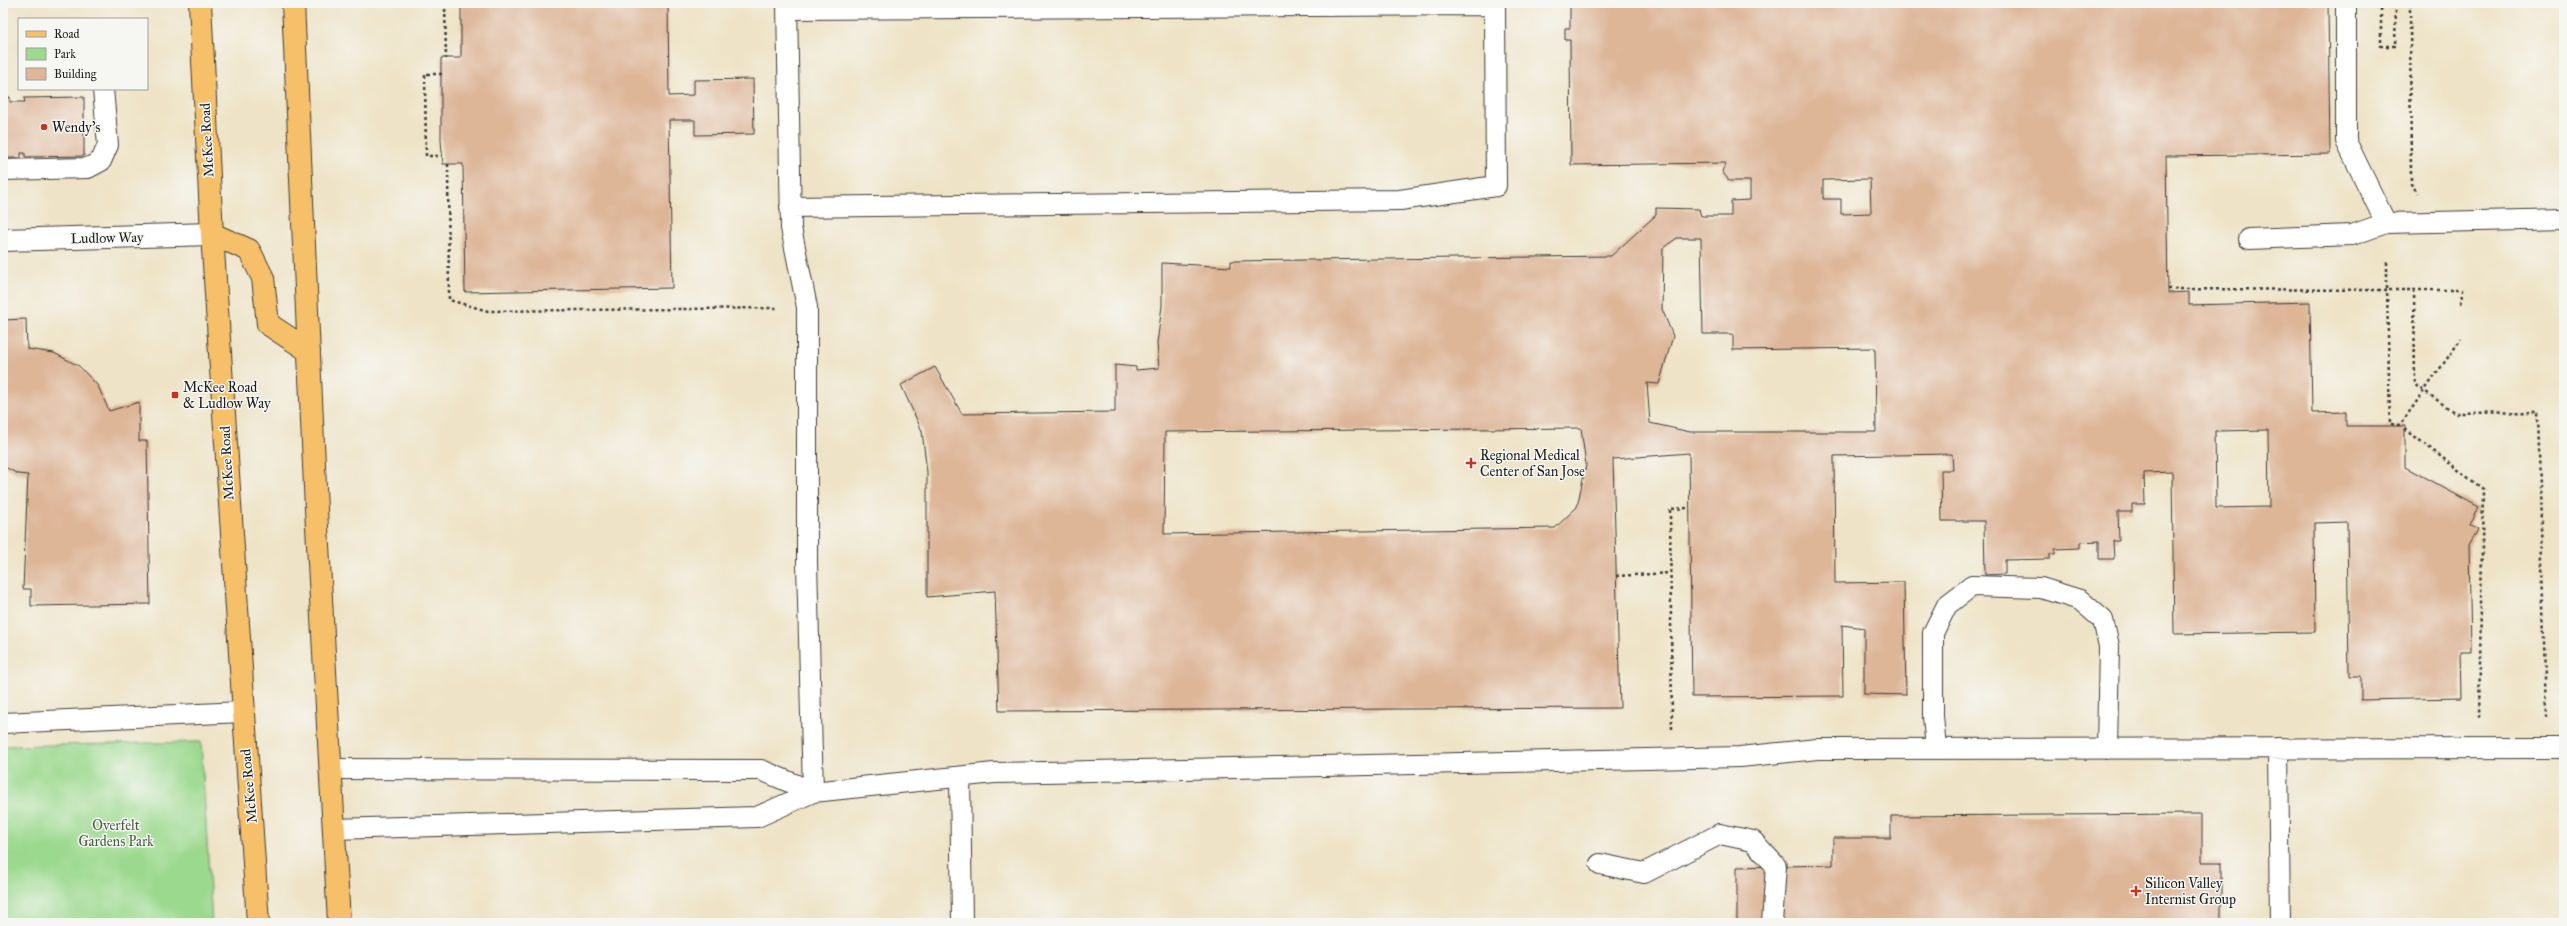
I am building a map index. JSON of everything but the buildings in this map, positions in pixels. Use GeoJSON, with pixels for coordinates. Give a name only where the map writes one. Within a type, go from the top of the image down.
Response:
{"type":"FeatureCollection","features":[{"type":"Feature","properties":{"kind":"main road","name":"McKee Road"},"geometry":{"type":"LineString","coordinates":[[200,3],[212,234],[242,712],[249,780],[258,923]]}},
{"type":"Feature","properties":{"kind":"main road"},"geometry":{"type":"LineString","coordinates":[[292,3],[339,923]]}},
{"type":"Feature","properties":{"kind":"main road"},"geometry":{"type":"LineString","coordinates":[[212,234],[249,250],[263,278],[268,324],[309,351]]}},
{"type":"Feature","properties":{"kind":"street","name":"Ludlow Way"},"geometry":{"type":"LineString","coordinates":[[3,240],[212,234]]}},
{"type":"Feature","properties":{"kind":"lane"},"geometry":{"type":"LineString","coordinates":[[2346,3],[2346,141],[2386,223]]}},
{"type":"Feature","properties":{"kind":"lane"},"geometry":{"type":"LineString","coordinates":[[790,207],[1400,200],[1496,186],[1495,5],[787,6],[790,207],[791,228],[807,307],[807,563],[813,792]]}},
{"type":"Feature","properties":{"kind":"lane"},"geometry":{"type":"LineString","coordinates":[[3,170],[88,168],[101,161],[108,145],[103,90]]}},
{"type":"Feature","properties":{"kind":"lane"},"geometry":{"type":"LineString","coordinates":[[2249,239],[2352,235],[2386,223],[2564,219]]}},
{"type":"Feature","properties":{"kind":"lane"},"geometry":{"type":"LineString","coordinates":[[1936,749],[1933,716],[1933,633],[1948,605],[1972,586],[2041,588],[2080,600],[2103,620],[2109,646],[2106,749]]}},
{"type":"Feature","properties":{"kind":"lane"},"geometry":{"type":"LineString","coordinates":[[3,723],[242,712]]}},
{"type":"Feature","properties":{"kind":"lane"},"geometry":{"type":"LineString","coordinates":[[2278,748],[2280,923]]}},
{"type":"Feature","properties":{"kind":"lane"},"geometry":{"type":"LineString","coordinates":[[333,829],[756,817],[813,792],[994,774],[1740,757],[1817,749],[2564,748]]}},
{"type":"Feature","properties":{"kind":"lane"},"geometry":{"type":"LineString","coordinates":[[330,769],[761,770],[813,792]]}},
{"type":"Feature","properties":{"kind":"lane"},"geometry":{"type":"LineString","coordinates":[[960,777],[962,923]]}},
{"type":"Feature","properties":{"kind":"lane"},"geometry":{"type":"LineString","coordinates":[[1600,864],[1644,873],[1720,834],[1753,842],[1776,866],[1772,923]]}},
{"type":"Feature","properties":{"kind":"path"},"geometry":{"type":"LineString","coordinates":[[446,3],[446,59]]}},
{"type":"Feature","properties":{"kind":"path"},"geometry":{"type":"LineString","coordinates":[[2381,3],[2382,46],[2395,46],[2396,5],[2410,3],[2411,184],[2422,199]]}},
{"type":"Feature","properties":{"kind":"path"},"geometry":{"type":"LineString","coordinates":[[1495,5],[1570,5]]}},
{"type":"Feature","properties":{"kind":"path"},"geometry":{"type":"LineString","coordinates":[[442,74],[424,74],[426,156],[443,156]]}},
{"type":"Feature","properties":{"kind":"path"},"geometry":{"type":"LineString","coordinates":[[448,164],[449,300],[488,311],[780,308]]}},
{"type":"Feature","properties":{"kind":"path"},"geometry":{"type":"LineString","coordinates":[[2387,262],[2390,424],[2400,425],[2423,390],[2461,339]]}},
{"type":"Feature","properties":{"kind":"path"},"geometry":{"type":"LineString","coordinates":[[2168,290],[2462,290],[2462,306]]}},
{"type":"Feature","properties":{"kind":"path"},"geometry":{"type":"LineString","coordinates":[[2414,290],[2415,384],[2455,413],[2538,412],[2546,724]]}},
{"type":"Feature","properties":{"kind":"path"},"geometry":{"type":"LineString","coordinates":[[2405,429],[2483,489],[2479,725]]}},
{"type":"Feature","properties":{"kind":"path"},"geometry":{"type":"LineString","coordinates":[[1672,738],[1670,509],[1689,508]]}},
{"type":"Feature","properties":{"kind":"path"},"geometry":{"type":"LineString","coordinates":[[1616,576],[1670,573]]}},
{"type":"Feature","properties":{"kind":"green space","name":"Overfelt Gardens Park"},"geometry":{"type":"Polygon","coordinates":[[[201,742],[212,923],[3,923],[3,746],[201,742]]]}},
{"type":"Feature","properties":{"kind":"place","name":"Wendy's"},"geometry":{"type":"Point","coordinates":[44,127]}},
{"type":"Feature","properties":{"kind":"place","name":"McKee Road & Ludlow Way"},"geometry":{"type":"Point","coordinates":[175,395]}},
{"type":"Feature","properties":{"kind":"place","name":"Regional Medical Center of San Jose"},"geometry":{"type":"Point","coordinates":[1471,463]}},
{"type":"Feature","properties":{"kind":"place","name":"Silicon Valley Internist Group"},"geometry":{"type":"Point","coordinates":[2136,891]}}]}
